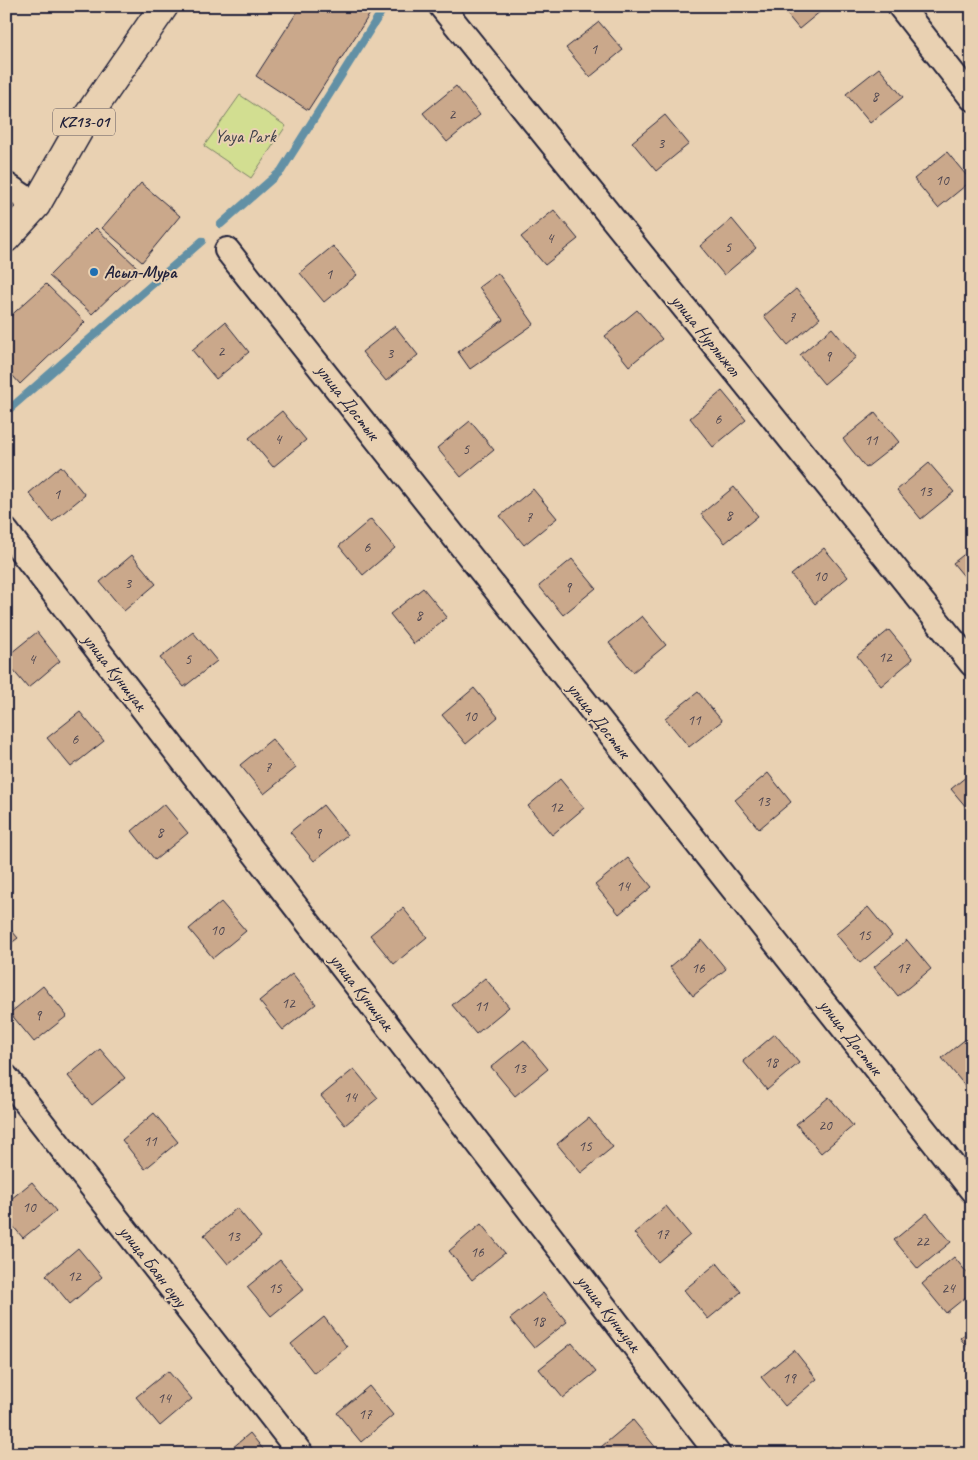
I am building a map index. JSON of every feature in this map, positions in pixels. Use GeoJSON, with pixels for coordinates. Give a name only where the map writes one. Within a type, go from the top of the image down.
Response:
{"type":"FeatureCollection","features":[{"type":"Feature","properties":{"kind":"main road","name":"KZ13-01"},"geometry":{"type":"LineString","coordinates":[[6,238],[36,205],[81,126],[164,6]]}},
{"type":"Feature","properties":{"kind":"street","name":"улица Нурлыжол"},"geometry":{"type":"LineString","coordinates":[[441,6],[972,664]]}},
{"type":"Feature","properties":{"kind":"street"},"geometry":{"type":"LineString","coordinates":[[900,6],[972,98]]}},
{"type":"Feature","properties":{"kind":"street"},"geometry":{"type":"LineString","coordinates":[[6,185],[36,205]]}},
{"type":"Feature","properties":{"kind":"street","name":"улица Достык"},"geometry":{"type":"LineString","coordinates":[[227,250],[972,1190]]}},
{"type":"Feature","properties":{"kind":"street","name":"улица Куншуак"},"geometry":{"type":"LineString","coordinates":[[6,531],[718,1454]]}},
{"type":"Feature","properties":{"kind":"street","name":"улица Баян сулу"},"geometry":{"type":"LineString","coordinates":[[6,1078],[301,1454]]}},
{"type":"Feature","properties":{"kind":"green space","name":"Yaya Park"},"geometry":{"type":"Polygon","coordinates":[[[240,95],[286,126],[251,178],[204,146],[240,95]]]}},
{"type":"Feature","properties":{"kind":"building"},"geometry":{"type":"Polygon","coordinates":[[[301,6],[375,6],[308,110],[256,76],[301,6]]]}},
{"type":"Feature","properties":{"kind":"building"},"geometry":{"type":"Polygon","coordinates":[[[780,6],[827,6],[799,29],[780,6]]]}},
{"type":"Feature","properties":{"kind":"building"},"geometry":{"type":"Polygon","coordinates":[[[599,22],[623,50],[590,77],[566,48],[599,22]]]}},
{"type":"Feature","properties":{"kind":"building"},"geometry":{"type":"Polygon","coordinates":[[[879,68],[903,97],[870,123],[846,94],[879,68]]]}},
{"type":"Feature","properties":{"kind":"building"},"geometry":{"type":"Polygon","coordinates":[[[456,86],[480,115],[447,142],[423,113],[456,86]]]}},
{"type":"Feature","properties":{"kind":"building"},"geometry":{"type":"Polygon","coordinates":[[[665,115],[689,144],[656,171],[632,142],[665,115]]]}},
{"type":"Feature","properties":{"kind":"building"},"geometry":{"type":"Polygon","coordinates":[[[947,152],[971,181],[938,208],[914,179],[947,152]]]}},
{"type":"Feature","properties":{"kind":"building"},"geometry":{"type":"Polygon","coordinates":[[[141,183],[180,216],[142,262],[102,228],[141,183]]]}},
{"type":"Feature","properties":{"kind":"building"},"geometry":{"type":"Polygon","coordinates":[[[554,210],[578,239],[545,265],[521,237],[554,210]]]}},
{"type":"Feature","properties":{"kind":"building"},"geometry":{"type":"Polygon","coordinates":[[[732,219],[756,248],[724,275],[700,246],[732,219]]]}},
{"type":"Feature","properties":{"kind":"building","name":"Асыл-Мура"},"geometry":{"type":"Polygon","coordinates":[[[96,228],[139,269],[92,314],[49,276],[96,228]]]}},
{"type":"Feature","properties":{"kind":"building"},"geometry":{"type":"Polygon","coordinates":[[[333,246],[357,275],[324,302],[300,273],[333,246]]]}},
{"type":"Feature","properties":{"kind":"building"},"geometry":{"type":"Polygon","coordinates":[[[498,273],[534,324],[470,369],[458,352],[503,320],[479,287],[498,273]]]}},
{"type":"Feature","properties":{"kind":"building","name":"Асыл-Мура"},"geometry":{"type":"Polygon","coordinates":[[[46,284],[85,322],[20,384],[6,368],[6,320],[46,284]]]}},
{"type":"Feature","properties":{"kind":"building"},"geometry":{"type":"Polygon","coordinates":[[[796,289],[820,318],[788,345],[764,316],[796,289]]]}},
{"type":"Feature","properties":{"kind":"building"},"geometry":{"type":"Polygon","coordinates":[[[637,310],[662,339],[629,366],[605,336],[637,310]]]}},
{"type":"Feature","properties":{"kind":"building"},"geometry":{"type":"Polygon","coordinates":[[[225,322],[249,352],[216,379],[192,350],[225,322]]]}},
{"type":"Feature","properties":{"kind":"building"},"geometry":{"type":"Polygon","coordinates":[[[395,326],[418,355],[386,381],[362,352],[395,326]]]}},
{"type":"Feature","properties":{"kind":"building"},"geometry":{"type":"Polygon","coordinates":[[[832,328],[856,357],[824,384],[800,355],[832,328]]]}},
{"type":"Feature","properties":{"kind":"building"},"geometry":{"type":"Polygon","coordinates":[[[722,391],[746,420],[713,447],[690,418],[722,391]]]}},
{"type":"Feature","properties":{"kind":"building"},"geometry":{"type":"Polygon","coordinates":[[[282,411],[306,440],[273,467],[249,438],[282,411]]]}},
{"type":"Feature","properties":{"kind":"building"},"geometry":{"type":"Polygon","coordinates":[[[875,413],[899,442],[866,468],[843,439],[875,413]]]}},
{"type":"Feature","properties":{"kind":"building"},"geometry":{"type":"Polygon","coordinates":[[[470,421],[494,450],[461,477],[437,448],[470,421]]]}},
{"type":"Feature","properties":{"kind":"building"},"geometry":{"type":"Polygon","coordinates":[[[929,463],[954,492],[921,519],[897,490],[929,463]]]}},
{"type":"Feature","properties":{"kind":"building"},"geometry":{"type":"Polygon","coordinates":[[[61,466],[85,495],[52,522],[29,493],[61,466]]]}},
{"type":"Feature","properties":{"kind":"building"},"geometry":{"type":"Polygon","coordinates":[[[734,487],[758,516],[725,543],[701,514],[734,487]]]}},
{"type":"Feature","properties":{"kind":"building"},"geometry":{"type":"Polygon","coordinates":[[[533,489],[557,518],[524,545],[500,516],[533,489]]]}},
{"type":"Feature","properties":{"kind":"building"},"geometry":{"type":"Polygon","coordinates":[[[371,519],[395,548],[363,575],[339,546],[371,519]]]}},
{"type":"Feature","properties":{"kind":"building"},"geometry":{"type":"Polygon","coordinates":[[[824,548],[848,577],[815,604],[791,575],[824,548]]]}},
{"type":"Feature","properties":{"kind":"building"},"geometry":{"type":"Polygon","coordinates":[[[972,548],[972,586],[953,563],[972,548]]]}},
{"type":"Feature","properties":{"kind":"building"},"geometry":{"type":"Polygon","coordinates":[[[132,555],[156,584],[124,611],[100,582],[132,555]]]}},
{"type":"Feature","properties":{"kind":"building"},"geometry":{"type":"Polygon","coordinates":[[[572,559],[596,588],[563,615],[539,586],[572,559]]]}},
{"type":"Feature","properties":{"kind":"building"},"geometry":{"type":"Polygon","coordinates":[[[423,588],[447,617],[414,644],[390,614],[423,588]]]}},
{"type":"Feature","properties":{"kind":"building"},"geometry":{"type":"Polygon","coordinates":[[[642,616],[666,645],[633,672],[609,643],[642,616]]]}},
{"type":"Feature","properties":{"kind":"building"},"geometry":{"type":"Polygon","coordinates":[[[889,630],[913,659],[881,686],[857,656],[889,630]]]}},
{"type":"Feature","properties":{"kind":"building"},"geometry":{"type":"Polygon","coordinates":[[[37,632],[60,661],[28,688],[6,662],[6,657],[37,632]]]}},
{"type":"Feature","properties":{"kind":"building"},"geometry":{"type":"Polygon","coordinates":[[[193,632],[217,661],[184,687],[160,658],[193,632]]]}},
{"type":"Feature","properties":{"kind":"building"},"geometry":{"type":"Polygon","coordinates":[[[474,688],[498,717],[466,744],[442,715],[474,688]]]}},
{"type":"Feature","properties":{"kind":"building"},"geometry":{"type":"Polygon","coordinates":[[[698,692],[722,721],[689,747],[665,718],[698,692]]]}},
{"type":"Feature","properties":{"kind":"building"},"geometry":{"type":"Polygon","coordinates":[[[80,712],[104,741],[71,767],[47,738],[80,712]]]}},
{"type":"Feature","properties":{"kind":"building"},"geometry":{"type":"Polygon","coordinates":[[[272,739],[296,768],[264,794],[240,765],[272,739]]]}},
{"type":"Feature","properties":{"kind":"building"},"geometry":{"type":"Polygon","coordinates":[[[972,772],[972,814],[951,789],[972,772]]]}},
{"type":"Feature","properties":{"kind":"building"},"geometry":{"type":"Polygon","coordinates":[[[768,773],[791,802],[759,829],[735,800],[768,773]]]}},
{"type":"Feature","properties":{"kind":"building"},"geometry":{"type":"Polygon","coordinates":[[[560,779],[584,808],[552,835],[528,806],[560,779]]]}},
{"type":"Feature","properties":{"kind":"building"},"geometry":{"type":"Polygon","coordinates":[[[164,804],[188,833],[155,860],[132,831],[164,804]]]}},
{"type":"Feature","properties":{"kind":"building"},"geometry":{"type":"Polygon","coordinates":[[[323,805],[347,835],[314,861],[290,832],[323,805]]]}},
{"type":"Feature","properties":{"kind":"building"},"geometry":{"type":"Polygon","coordinates":[[[628,858],[652,887],[619,914],[595,885],[628,858]]]}},
{"type":"Feature","properties":{"kind":"building"},"geometry":{"type":"Polygon","coordinates":[[[221,902],[246,931],[213,958],[189,929],[221,902]]]}},
{"type":"Feature","properties":{"kind":"building"},"geometry":{"type":"Polygon","coordinates":[[[868,907],[892,936],[860,963],[836,934],[868,907]]]}},
{"type":"Feature","properties":{"kind":"building"},"geometry":{"type":"Polygon","coordinates":[[[403,908],[427,937],[394,964],[370,935],[403,908]]]}},
{"type":"Feature","properties":{"kind":"building"},"geometry":{"type":"Polygon","coordinates":[[[6,924],[18,938],[6,947],[6,924]]]}},
{"type":"Feature","properties":{"kind":"building"},"geometry":{"type":"Polygon","coordinates":[[[702,940],[726,969],[693,996],[670,967],[702,940]]]}},
{"type":"Feature","properties":{"kind":"building"},"geometry":{"type":"Polygon","coordinates":[[[907,940],[931,969],[898,996],[874,967],[907,940]]]}},
{"type":"Feature","properties":{"kind":"building"},"geometry":{"type":"Polygon","coordinates":[[[292,974],[316,1004],[283,1030],[259,1001],[292,974]]]}},
{"type":"Feature","properties":{"kind":"building"},"geometry":{"type":"Polygon","coordinates":[[[485,978],[509,1007],[476,1034],[452,1005],[485,978]]]}},
{"type":"Feature","properties":{"kind":"building"},"geometry":{"type":"Polygon","coordinates":[[[43,986],[67,1016],[34,1042],[10,1013],[43,986]]]}},
{"type":"Feature","properties":{"kind":"building"},"geometry":{"type":"Polygon","coordinates":[[[775,1034],[799,1063],[767,1090],[743,1061],[775,1034]]]}},
{"type":"Feature","properties":{"kind":"building"},"geometry":{"type":"Polygon","coordinates":[[[972,1034],[972,1083],[966,1087],[942,1058],[972,1034]]]}},
{"type":"Feature","properties":{"kind":"building"},"geometry":{"type":"Polygon","coordinates":[[[524,1040],[548,1069],[515,1096],[491,1067],[524,1040]]]}},
{"type":"Feature","properties":{"kind":"building"},"geometry":{"type":"Polygon","coordinates":[[[100,1049],[125,1078],[92,1105],[68,1076],[100,1049]]]}},
{"type":"Feature","properties":{"kind":"building"},"geometry":{"type":"Polygon","coordinates":[[[354,1069],[378,1098],[345,1125],[321,1096],[354,1069]]]}},
{"type":"Feature","properties":{"kind":"building"},"geometry":{"type":"Polygon","coordinates":[[[829,1097],[853,1126],[821,1153],[796,1124],[829,1097]]]}},
{"type":"Feature","properties":{"kind":"building"},"geometry":{"type":"Polygon","coordinates":[[[154,1113],[178,1142],[145,1169],[122,1140],[154,1113]]]}},
{"type":"Feature","properties":{"kind":"building"},"geometry":{"type":"Polygon","coordinates":[[[589,1118],[613,1147],[581,1173],[557,1144],[589,1118]]]}},
{"type":"Feature","properties":{"kind":"building"},"geometry":{"type":"Polygon","coordinates":[[[32,1182],[56,1211],[23,1238],[6,1218],[6,1203],[32,1182]]]}},
{"type":"Feature","properties":{"kind":"building"},"geometry":{"type":"Polygon","coordinates":[[[666,1206],[690,1235],[658,1262],[634,1233],[666,1206]]]}},
{"type":"Feature","properties":{"kind":"building"},"geometry":{"type":"Polygon","coordinates":[[[237,1208],[261,1237],[228,1264],[204,1235],[237,1208]]]}},
{"type":"Feature","properties":{"kind":"building"},"geometry":{"type":"Polygon","coordinates":[[[927,1213],[951,1242],[918,1269],[894,1240],[927,1213]]]}},
{"type":"Feature","properties":{"kind":"building"},"geometry":{"type":"Polygon","coordinates":[[[481,1224],[505,1253],[472,1280],[449,1251],[481,1224]]]}},
{"type":"Feature","properties":{"kind":"building"},"geometry":{"type":"Polygon","coordinates":[[[78,1248],[102,1277],[70,1304],[46,1275],[78,1248]]]}},
{"type":"Feature","properties":{"kind":"building"},"geometry":{"type":"Polygon","coordinates":[[[954,1257],[972,1279],[972,1292],[946,1313],[922,1284],[954,1257]]]}},
{"type":"Feature","properties":{"kind":"building"},"geometry":{"type":"Polygon","coordinates":[[[280,1260],[304,1289],[271,1316],[247,1287],[280,1260]]]}},
{"type":"Feature","properties":{"kind":"building"},"geometry":{"type":"Polygon","coordinates":[[[717,1263],[741,1292],[708,1319],[684,1290],[717,1263]]]}},
{"type":"Feature","properties":{"kind":"building"},"geometry":{"type":"Polygon","coordinates":[[[543,1293],[567,1322],[534,1348],[510,1319],[543,1293]]]}},
{"type":"Feature","properties":{"kind":"building"},"geometry":{"type":"Polygon","coordinates":[[[324,1317],[347,1347],[314,1373],[291,1344],[324,1317]]]}},
{"type":"Feature","properties":{"kind":"building"},"geometry":{"type":"Polygon","coordinates":[[[972,1329],[972,1353],[960,1338],[972,1329]]]}},
{"type":"Feature","properties":{"kind":"building"},"geometry":{"type":"Polygon","coordinates":[[[572,1343],[596,1372],[563,1398],[539,1369],[572,1343]]]}},
{"type":"Feature","properties":{"kind":"building"},"geometry":{"type":"Polygon","coordinates":[[[794,1350],[817,1379],[785,1406],[761,1377],[794,1350]]]}},
{"type":"Feature","properties":{"kind":"building"},"geometry":{"type":"Polygon","coordinates":[[[168,1371],[192,1399],[160,1426],[136,1397],[168,1371]]]}},
{"type":"Feature","properties":{"kind":"building"},"geometry":{"type":"Polygon","coordinates":[[[369,1386],[393,1415],[361,1442],[337,1413],[369,1386]]]}},
{"type":"Feature","properties":{"kind":"building"},"geometry":{"type":"Polygon","coordinates":[[[633,1420],[657,1449],[652,1454],[606,1454],[601,1447],[633,1420]]]}},
{"type":"Feature","properties":{"kind":"building"},"geometry":{"type":"Polygon","coordinates":[[[250,1433],[267,1454],[225,1454],[250,1433]]]}},
{"type":"Feature","properties":{"kind":"building"},"geometry":{"type":"Polygon","coordinates":[[[832,1446],[839,1454],[822,1454],[832,1446]]]}},
{"type":"Feature","properties":{"kind":"waterway"},"geometry":{"type":"LineString","coordinates":[[221,224],[281,171],[385,6]]}},
{"type":"Feature","properties":{"kind":"waterway"},"geometry":{"type":"LineString","coordinates":[[6,412],[202,241]]}},
{"type":"Feature","properties":{"kind":"place","name":"Асыл-Мура"},"geometry":{"type":"Point","coordinates":[94,272]}}]}
